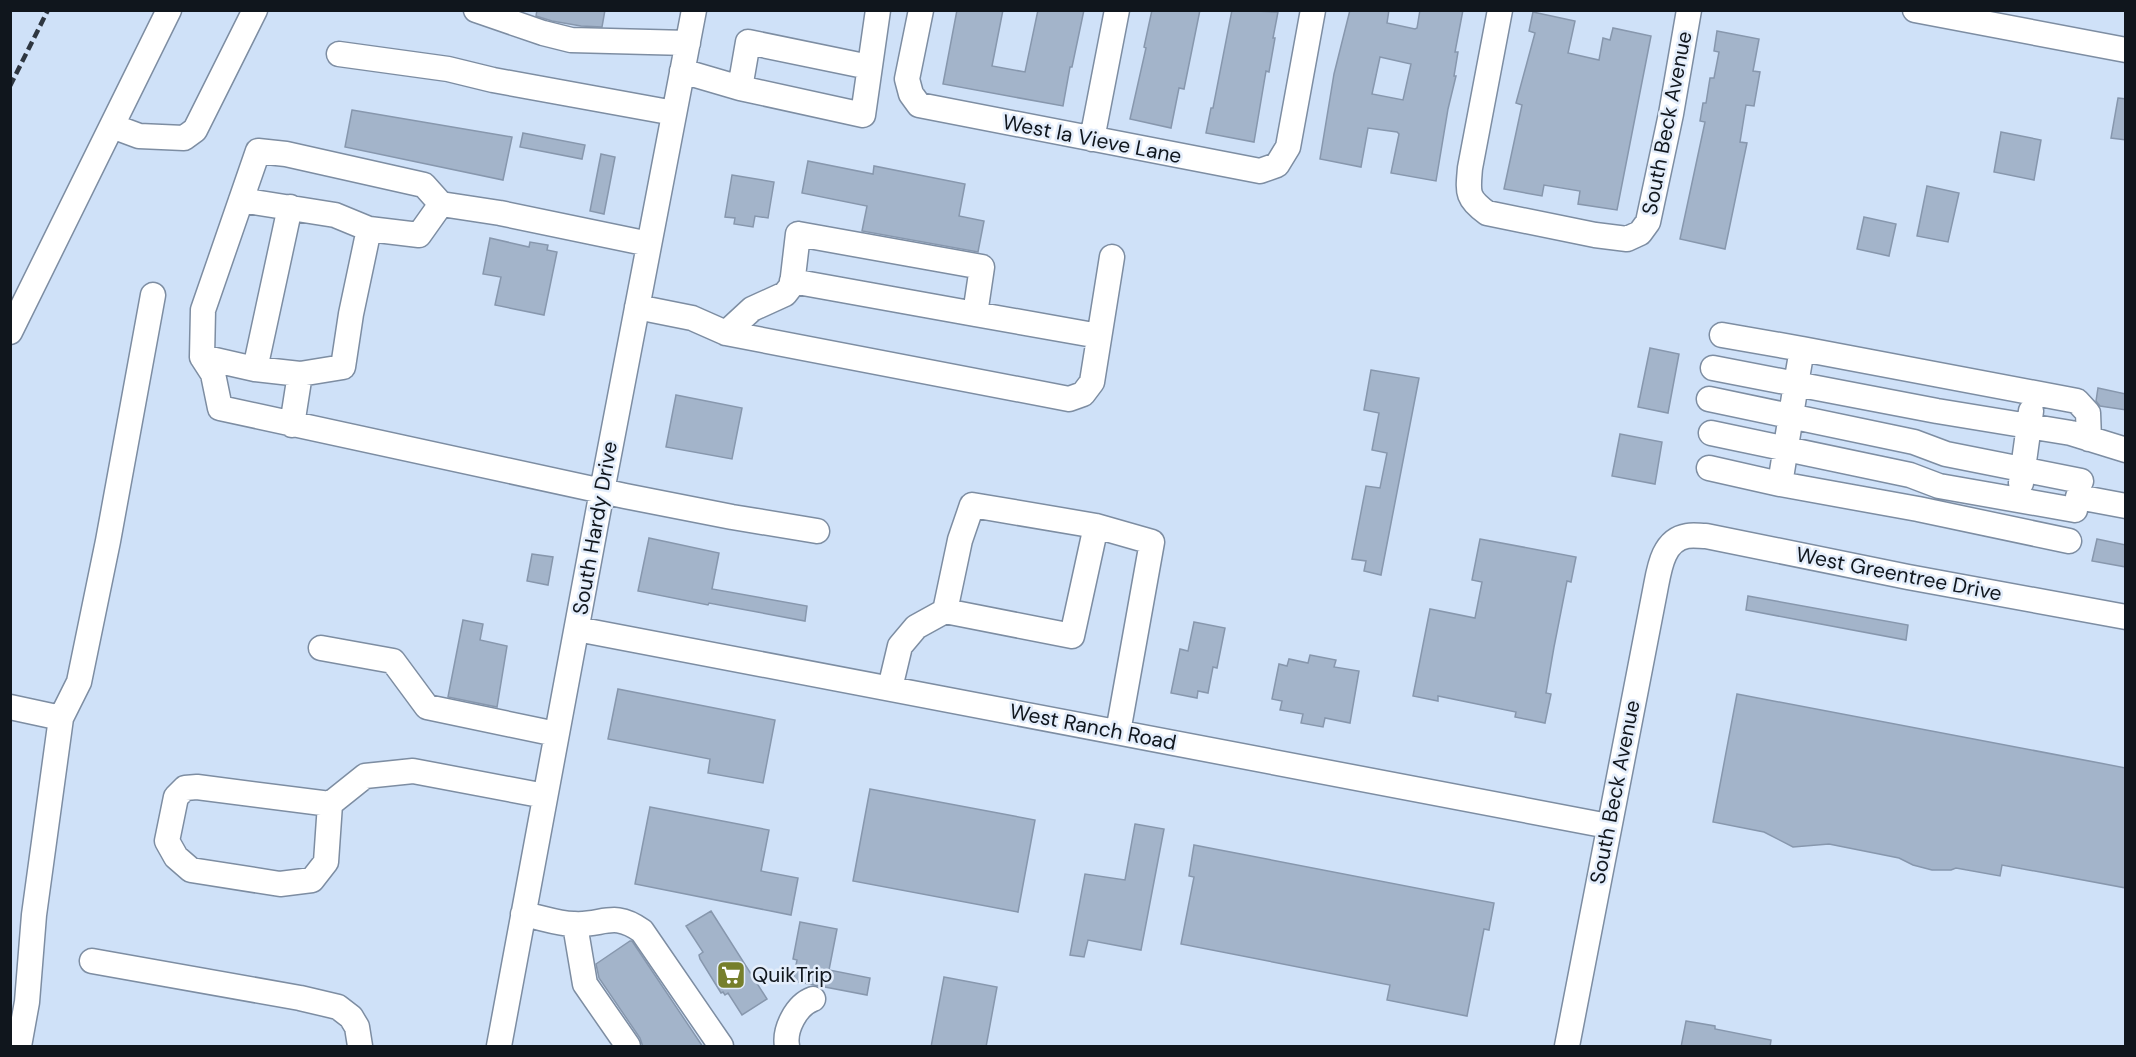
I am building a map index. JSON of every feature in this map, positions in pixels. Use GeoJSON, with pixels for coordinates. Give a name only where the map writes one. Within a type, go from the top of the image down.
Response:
{"type":"FeatureCollection","features":[{"type":"Feature","properties":{"kind":"street"},"geometry":{"type":"LineString","coordinates":[[10,332],[169,10]]}},
{"type":"Feature","properties":{"kind":"street"},"geometry":{"type":"LineString","coordinates":[[112,126],[139,136],[184,138],[195,130],[255,10]]}},
{"type":"Feature","properties":{"kind":"street","name":"South Hardy Drive"},"geometry":{"type":"LineString","coordinates":[[499,1047],[556,734],[694,10]]}},
{"type":"Feature","properties":{"kind":"street"},"geometry":{"type":"LineString","coordinates":[[682,71],[740,88],[863,115],[878,10]]}},
{"type":"Feature","properties":{"kind":"street","name":"West la Vieve Lane"},"geometry":{"type":"LineString","coordinates":[[921,10],[907,79],[911,94],[919,105],[1260,171],[1277,165],[1288,147],[1313,10]]}},
{"type":"Feature","properties":{"kind":"street"},"geometry":{"type":"LineString","coordinates":[[1092,139],[1117,10]]}},
{"type":"Feature","properties":{"kind":"street","name":"South Beck Avenue"},"geometry":{"type":"LineString","coordinates":[[1500,10],[1470,168],[1468,190],[1472,202],[1486,213],[1595,235],[1627,239],[1640,233],[1648,222],[1671,114],[1689,10]]}},
{"type":"Feature","properties":{"kind":"street"},"geometry":{"type":"LineString","coordinates":[[1915,10],[2126,50]]}},
{"type":"Feature","properties":{"kind":"street"},"geometry":{"type":"LineString","coordinates":[[480,11],[543,33],[571,39],[688,43]]}},
{"type":"Feature","properties":{"kind":"street"},"geometry":{"type":"LineString","coordinates":[[740,88],[748,42],[869,66]]}},
{"type":"Feature","properties":{"kind":"street"},"geometry":{"type":"LineString","coordinates":[[339,54],[448,69],[493,80],[674,113]]}},
{"type":"Feature","properties":{"kind":"street"},"geometry":{"type":"LineString","coordinates":[[649,244],[500,213],[441,204],[424,185],[286,154],[258,151],[203,310],[202,357],[213,374],[220,408],[602,491],[817,531]]}},
{"type":"Feature","properties":{"kind":"street"},"geometry":{"type":"LineString","coordinates":[[241,200],[335,215],[369,229],[419,235],[441,204]]}},
{"type":"Feature","properties":{"kind":"street"},"geometry":{"type":"LineString","coordinates":[[255,369],[290,207]]}},
{"type":"Feature","properties":{"kind":"street"},"geometry":{"type":"LineString","coordinates":[[202,357],[255,369],[300,374],[343,366],[351,314],[369,229]]}},
{"type":"Feature","properties":{"kind":"street"},"geometry":{"type":"LineString","coordinates":[[726,333],[752,309],[785,294],[792,285],[798,234],[982,267],[975,315]]}},
{"type":"Feature","properties":{"kind":"street"},"geometry":{"type":"LineString","coordinates":[[637,308],[692,318],[726,333],[1069,399],[1083,394],[1092,382],[1113,257]]}},
{"type":"Feature","properties":{"kind":"street"},"geometry":{"type":"LineString","coordinates":[[792,280],[1099,336]]}},
{"type":"Feature","properties":{"kind":"street"},"geometry":{"type":"LineString","coordinates":[[19,1047],[27,1002],[34,915],[62,718],[79,682],[108,541],[153,295]]}},
{"type":"Feature","properties":{"kind":"street"},"geometry":{"type":"LineString","coordinates":[[1722,334],[2077,401],[2088,413],[2089,439]]}},
{"type":"Feature","properties":{"kind":"street"},"geometry":{"type":"LineString","coordinates":[[1780,484],[1802,349]]}},
{"type":"Feature","properties":{"kind":"street"},"geometry":{"type":"LineString","coordinates":[[1713,368],[1937,411],[2072,433],[2126,450]]}},
{"type":"Feature","properties":{"kind":"street"},"geometry":{"type":"LineString","coordinates":[[292,425],[300,374]]}},
{"type":"Feature","properties":{"kind":"street"},"geometry":{"type":"LineString","coordinates":[[1937,411],[1943,376]]}},
{"type":"Feature","properties":{"kind":"street"},"geometry":{"type":"LineString","coordinates":[[2012,530],[2024,469],[2034,393]]}},
{"type":"Feature","properties":{"kind":"street"},"geometry":{"type":"LineString","coordinates":[[1709,399],[1914,442],[1946,454],[2024,469],[2078,496]]}},
{"type":"Feature","properties":{"kind":"street"},"geometry":{"type":"LineString","coordinates":[[1711,433],[1910,475],[1939,486],[2017,499],[2078,496],[2126,506]]}},
{"type":"Feature","properties":{"kind":"street"},"geometry":{"type":"LineString","coordinates":[[1709,468],[1780,484],[1918,509],[2069,542]]}},
{"type":"Feature","properties":{"kind":"street"},"geometry":{"type":"LineString","coordinates":[[945,611],[960,540],[972,506],[1096,526],[1152,542],[1118,732]]}},
{"type":"Feature","properties":{"kind":"street"},"geometry":{"type":"LineString","coordinates":[[890,688],[900,646],[916,627],[945,611],[1072,636],[1096,526]]}},
{"type":"Feature","properties":{"kind":"street","name":"West Greentree Drive"},"geometry":{"type":"LineString","coordinates":[[1673,541],[1686,536],[1706,536],[1908,577],[2126,617]]}},
{"type":"Feature","properties":{"kind":"street","name":"South Beck Avenue"},"geometry":{"type":"LineString","coordinates":[[1567,1047],[1608,826],[1662,558],[1673,541]]}},
{"type":"Feature","properties":{"kind":"street","name":"West Ranch Road"},"geometry":{"type":"LineString","coordinates":[[577,629],[1608,826]]}},
{"type":"Feature","properties":{"kind":"street"},"geometry":{"type":"LineString","coordinates":[[321,648],[393,661],[427,707],[556,734]]}},
{"type":"Feature","properties":{"kind":"street"},"geometry":{"type":"LineString","coordinates":[[10,707],[62,718]]}},
{"type":"Feature","properties":{"kind":"street"},"geometry":{"type":"LineString","coordinates":[[330,804],[326,862],[312,880],[280,884],[191,870],[176,857],[168,841],[176,797],[185,788],[197,787],[330,804],[365,776],[413,771],[545,796]]}},
{"type":"Feature","properties":{"kind":"street"},"geometry":{"type":"LineString","coordinates":[[523,914],[575,925],[613,919],[629,921],[642,931],[721,1047]]}},
{"type":"Feature","properties":{"kind":"street"},"geometry":{"type":"LineString","coordinates":[[575,925],[581,972],[585,984],[628,1047]]}},
{"type":"Feature","properties":{"kind":"street"},"geometry":{"type":"LineString","coordinates":[[92,961],[300,998],[338,1007],[351,1017],[357,1027],[360,1047]]}},
{"type":"Feature","properties":{"kind":"street"},"geometry":{"type":"LineString","coordinates":[[787,1047],[785,1038],[791,1022],[806,1002],[813,999]]}},
{"type":"Feature","properties":{"kind":"building"},"geometry":{"type":"Polygon","coordinates":[[[537,10],[605,10],[602,27],[552,21],[536,16],[537,10]]]}},
{"type":"Feature","properties":{"kind":"building"},"geometry":{"type":"Polygon","coordinates":[[[957,10],[1003,10],[992,66],[1025,72],[1038,10],[1084,10],[1063,106],[943,84],[957,10]]]}},
{"type":"Feature","properties":{"kind":"building"},"geometry":{"type":"Polygon","coordinates":[[[1152,10],[1200,10],[1184,89],[1179,88],[1171,128],[1130,119],[1152,10]]]}},
{"type":"Feature","properties":{"kind":"building"},"geometry":{"type":"Polygon","coordinates":[[[1232,10],[1278,12],[1269,72],[1266,71],[1254,142],[1206,133],[1232,10]]]}},
{"type":"Feature","properties":{"kind":"building"},"geometry":{"type":"Polygon","coordinates":[[[1350,10],[1389,10],[1387,23],[1415,29],[1420,10],[1463,10],[1455,52],[1458,52],[1454,76],[1456,76],[1436,181],[1391,173],[1399,134],[1397,132],[1368,128],[1361,167],[1320,159],[1334,74],[1350,10]],[[1380,57],[1372,94],[1403,100],[1411,64],[1380,57]]]}},
{"type":"Feature","properties":{"kind":"building"},"geometry":{"type":"Polygon","coordinates":[[[1533,12],[1575,21],[1568,53],[1599,60],[1603,38],[1610,40],[1613,28],[1651,36],[1617,210],[1578,204],[1580,191],[1544,185],[1542,196],[1504,189],[1522,105],[1516,103],[1535,33],[1529,31],[1533,12]]]}},
{"type":"Feature","properties":{"kind":"building"},"geometry":{"type":"Polygon","coordinates":[[[1717,31],[1759,39],[1753,71],[1760,72],[1754,106],[1746,105],[1740,142],[1747,143],[1725,249],[1680,239],[1705,122],[1700,121],[1703,103],[1706,103],[1710,78],[1714,78],[1719,52],[1714,51],[1717,31]]]}},
{"type":"Feature","properties":{"kind":"building"},"geometry":{"type":"Polygon","coordinates":[[[2118,98],[2126,99],[2126,140],[2111,138],[2118,98]]]}},
{"type":"Feature","properties":{"kind":"building"},"geometry":{"type":"Polygon","coordinates":[[[352,110],[512,137],[503,180],[345,147],[352,110]]]}},
{"type":"Feature","properties":{"kind":"building"},"geometry":{"type":"Polygon","coordinates":[[[2001,132],[2041,140],[2034,180],[1994,172],[2001,132]]]}},
{"type":"Feature","properties":{"kind":"building"},"geometry":{"type":"Polygon","coordinates":[[[523,133],[585,145],[582,159],[520,147],[523,133]]]}},
{"type":"Feature","properties":{"kind":"building"},"geometry":{"type":"Polygon","coordinates":[[[601,154],[615,157],[604,214],[590,211],[601,154]]]}},
{"type":"Feature","properties":{"kind":"building"},"geometry":{"type":"Polygon","coordinates":[[[808,161],[873,174],[874,166],[965,184],[959,216],[984,221],[978,252],[862,231],[867,206],[802,193],[808,161]]]}},
{"type":"Feature","properties":{"kind":"building"},"geometry":{"type":"Polygon","coordinates":[[[732,175],[774,182],[768,218],[755,216],[753,227],[734,224],[735,218],[725,217],[732,175]]]}},
{"type":"Feature","properties":{"kind":"building"},"geometry":{"type":"Polygon","coordinates":[[[1927,186],[1959,193],[1948,242],[1917,236],[1927,186]]]}},
{"type":"Feature","properties":{"kind":"building"},"geometry":{"type":"Polygon","coordinates":[[[1864,217],[1896,224],[1889,256],[1857,249],[1864,217]]]}},
{"type":"Feature","properties":{"kind":"building"},"geometry":{"type":"Polygon","coordinates":[[[490,238],[529,247],[530,242],[548,245],[547,250],[557,252],[544,315],[495,305],[501,277],[483,274],[490,238]]]}},
{"type":"Feature","properties":{"kind":"building"},"geometry":{"type":"Polygon","coordinates":[[[1650,348],[1679,354],[1668,413],[1638,407],[1650,348]]]}},
{"type":"Feature","properties":{"kind":"building"},"geometry":{"type":"Polygon","coordinates":[[[1371,370],[1419,378],[1381,575],[1364,571],[1366,561],[1352,559],[1366,486],[1380,488],[1387,453],[1372,450],[1379,413],[1364,410],[1371,370]]]}},
{"type":"Feature","properties":{"kind":"building"},"geometry":{"type":"Polygon","coordinates":[[[2098,388],[2126,394],[2126,410],[2100,406],[2096,401],[2098,388]]]}},
{"type":"Feature","properties":{"kind":"building"},"geometry":{"type":"Polygon","coordinates":[[[676,395],[742,408],[732,459],[666,447],[676,395]]]}},
{"type":"Feature","properties":{"kind":"building"},"geometry":{"type":"Polygon","coordinates":[[[1620,434],[1662,442],[1655,484],[1612,476],[1620,434]]]}},
{"type":"Feature","properties":{"kind":"building"},"geometry":{"type":"Polygon","coordinates":[[[649,538],[719,553],[712,589],[807,606],[805,621],[638,591],[649,538]]]}},
{"type":"Feature","properties":{"kind":"building"},"geometry":{"type":"Polygon","coordinates":[[[1480,539],[1576,557],[1571,582],[1567,581],[1554,647],[1546,693],[1551,694],[1545,723],[1515,717],[1516,712],[1438,696],[1438,701],[1413,696],[1430,609],[1475,618],[1482,582],[1472,580],[1480,539]]]}},
{"type":"Feature","properties":{"kind":"building"},"geometry":{"type":"Polygon","coordinates":[[[2097,539],[2126,545],[2126,567],[2092,561],[2097,539]]]}},
{"type":"Feature","properties":{"kind":"building"},"geometry":{"type":"Polygon","coordinates":[[[532,554],[553,557],[548,585],[527,581],[532,554]]]}},
{"type":"Feature","properties":{"kind":"building"},"geometry":{"type":"Polygon","coordinates":[[[1748,596],[1908,625],[1906,640],[1746,610],[1748,596]]]}},
{"type":"Feature","properties":{"kind":"building"},"geometry":{"type":"Polygon","coordinates":[[[463,620],[483,624],[480,640],[507,646],[497,707],[448,697],[463,620]]]}},
{"type":"Feature","properties":{"kind":"building"},"geometry":{"type":"Polygon","coordinates":[[[1194,622],[1225,628],[1217,668],[1213,667],[1208,693],[1198,691],[1197,698],[1171,693],[1180,649],[1188,651],[1194,622]]]}},
{"type":"Feature","properties":{"kind":"building"},"geometry":{"type":"Polygon","coordinates":[[[1310,655],[1336,660],[1334,667],[1359,671],[1350,723],[1325,718],[1323,727],[1301,723],[1303,714],[1280,710],[1282,701],[1272,699],[1279,664],[1287,666],[1289,659],[1308,663],[1310,655]]]}},
{"type":"Feature","properties":{"kind":"building"},"geometry":{"type":"Polygon","coordinates":[[[618,689],[775,720],[763,783],[708,773],[710,759],[608,739],[618,689]]]}},
{"type":"Feature","properties":{"kind":"building"},"geometry":{"type":"Polygon","coordinates":[[[1737,694],[2126,768],[2126,888],[2002,865],[2000,876],[1956,868],[1932,870],[1899,858],[1829,844],[1793,847],[1764,832],[1713,822],[1737,694]]]}},
{"type":"Feature","properties":{"kind":"building"},"geometry":{"type":"Polygon","coordinates":[[[870,789],[1035,820],[1018,912],[853,881],[870,789]]]}},
{"type":"Feature","properties":{"kind":"building"},"geometry":{"type":"Polygon","coordinates":[[[650,807],[769,830],[761,871],[798,878],[791,915],[635,884],[650,807]]]}},
{"type":"Feature","properties":{"kind":"building"},"geometry":{"type":"Polygon","coordinates":[[[1135,824],[1164,829],[1141,950],[1088,940],[1084,957],[1070,955],[1085,874],[1125,880],[1135,824]]]}},
{"type":"Feature","properties":{"kind":"building"},"geometry":{"type":"Polygon","coordinates":[[[1194,845],[1494,903],[1489,930],[1484,929],[1467,1016],[1387,1000],[1390,985],[1181,944],[1194,877],[1189,876],[1194,845]]]}},
{"type":"Feature","properties":{"kind":"building","name":"QuikTrip"},"geometry":{"type":"Polygon","coordinates":[[[711,911],[767,999],[742,1015],[728,993],[725,995],[721,993],[700,959],[699,955],[703,952],[686,926],[711,911]]]}},
{"type":"Feature","properties":{"kind":"building"},"geometry":{"type":"Polygon","coordinates":[[[800,922],[837,929],[829,970],[870,978],[867,995],[793,981],[797,960],[793,959],[800,922]]]}},
{"type":"Feature","properties":{"kind":"building"},"geometry":{"type":"Polygon","coordinates":[[[630,941],[703,1047],[643,1047],[640,1038],[599,978],[596,964],[630,941]]]}},
{"type":"Feature","properties":{"kind":"building"},"geometry":{"type":"Polygon","coordinates":[[[944,977],[997,987],[986,1047],[931,1047],[944,977]]]}},
{"type":"Feature","properties":{"kind":"building"},"geometry":{"type":"Polygon","coordinates":[[[1686,1021],[1771,1040],[1770,1047],[1681,1047],[1686,1021]]]}},
{"type":"Feature","properties":{"kind":"railway"},"geometry":{"type":"LineString","coordinates":[[10,86],[48,10]]}},
{"type":"Feature","properties":{"kind":"place","name":"QuikTrip"},"geometry":{"type":"Point","coordinates":[731,975]}}]}
